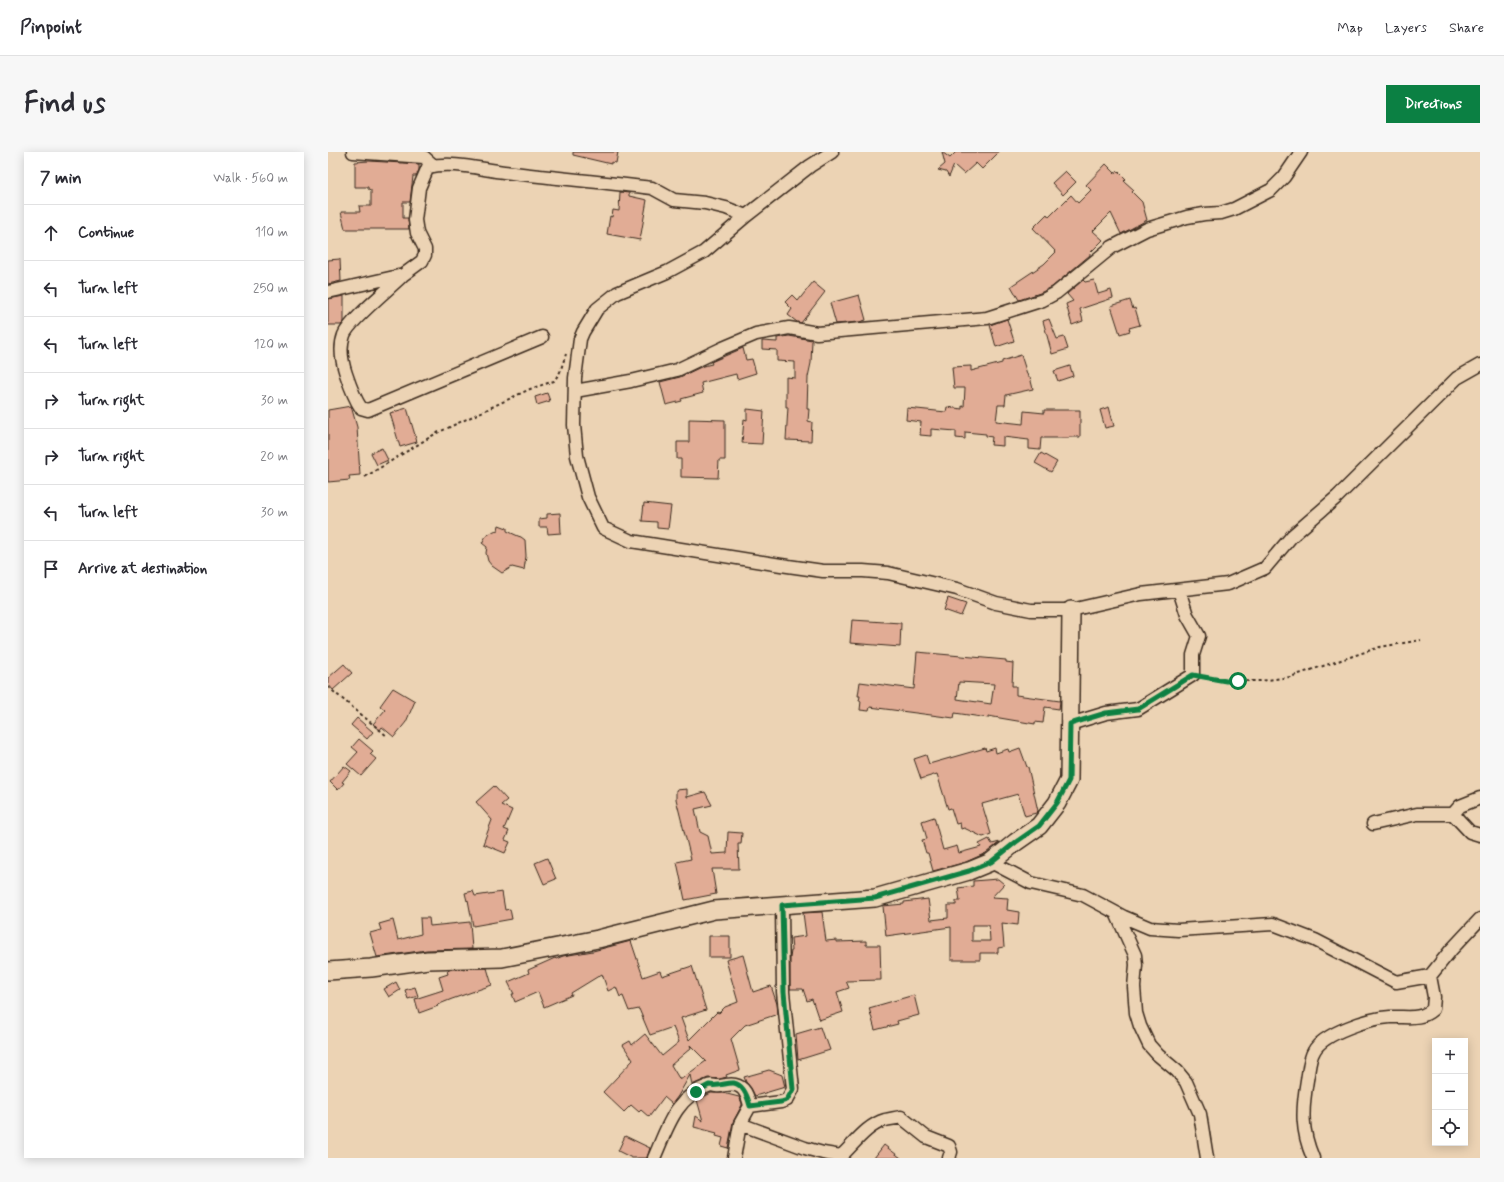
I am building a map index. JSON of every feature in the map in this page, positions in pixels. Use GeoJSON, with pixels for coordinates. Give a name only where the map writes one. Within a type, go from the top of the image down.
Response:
{"type":"FeatureCollection","features":[{"type":"Feature","properties":{"kind":"street"},"geometry":{"type":"LineString","coordinates":[[354,152],[424,157],[434,166]]}},
{"type":"Feature","properties":{"kind":"street"},"geometry":{"type":"LineString","coordinates":[[832,152],[810,166],[746,216],[704,252],[667,272],[617,293],[597,309],[580,339],[575,391],[574,425],[577,456],[588,497],[603,528],[631,541],[823,571],[888,573],[957,589],[996,603],[1031,610],[1071,610],[1141,594],[1228,584],[1265,568],[1292,536],[1337,497],[1457,378],[1480,365]]}},
{"type":"Feature","properties":{"kind":"street"},"geometry":{"type":"LineString","coordinates":[[575,391],[631,382],[677,370],[756,334],[789,328],[817,333],[979,319],[1024,307],[1056,293],[1112,247],[1147,230],[1187,217],[1221,213],[1234,209],[1271,190],[1284,177],[1301,152]]}},
{"type":"Feature","properties":{"kind":"street"},"geometry":{"type":"LineString","coordinates":[[542,337],[368,410],[361,408],[350,387],[341,352],[344,335],[350,325],[403,275],[422,261],[425,249],[418,233],[415,220],[419,188],[428,167],[460,166],[652,188],[674,200],[719,206],[746,216]]}},
{"type":"Feature","properties":{"kind":"street"},"geometry":{"type":"LineString","coordinates":[[328,292],[403,275]]}},
{"type":"Feature","properties":{"kind":"street"},"geometry":{"type":"LineString","coordinates":[[1070,724],[1106,713],[1138,709],[1193,675],[1192,655],[1199,636],[1187,616],[1179,590]]}},
{"type":"Feature","properties":{"kind":"street"},"geometry":{"type":"LineString","coordinates":[[328,972],[428,960],[502,958],[598,939],[714,910],[875,898],[969,871],[991,862],[1039,826],[1057,803],[1069,780],[1071,610]]}},
{"type":"Feature","properties":{"kind":"street"},"geometry":{"type":"LineString","coordinates":[[1453,814],[1460,806],[1480,798]]}},
{"type":"Feature","properties":{"kind":"street"},"geometry":{"type":"LineString","coordinates":[[1373,824],[1417,814],[1453,814],[1470,832],[1480,835]]}},
{"type":"Feature","properties":{"kind":"street"},"geometry":{"type":"LineString","coordinates":[[991,862],[1031,883],[1083,895],[1116,913],[1150,928],[1178,930],[1273,924],[1315,940],[1396,982],[1430,976],[1451,950],[1480,919]]}},
{"type":"Feature","properties":{"kind":"street"},"geometry":{"type":"LineString","coordinates":[[750,1106],[787,1100],[793,1089],[784,992],[782,905]]}},
{"type":"Feature","properties":{"kind":"street"},"geometry":{"type":"LineString","coordinates":[[1116,913],[1135,955],[1136,965],[1134,987],[1136,1012],[1140,1026],[1149,1045],[1158,1055],[1177,1071],[1186,1082],[1200,1114],[1207,1158]]}},
{"type":"Feature","properties":{"kind":"street"},"geometry":{"type":"LineString","coordinates":[[1312,1158],[1304,1132],[1303,1104],[1314,1050],[1323,1040],[1353,1025],[1390,1017],[1417,1017],[1427,1015],[1433,1009],[1434,998],[1430,976]]}},
{"type":"Feature","properties":{"kind":"street"},"geometry":{"type":"LineString","coordinates":[[654,1158],[674,1112],[688,1096],[709,1085],[717,1086],[735,1083],[742,1087],[748,1097],[750,1106],[740,1124],[734,1158]]}},
{"type":"Feature","properties":{"kind":"street"},"geometry":{"type":"LineString","coordinates":[[740,1124],[805,1148],[841,1156],[859,1137],[875,1125],[884,1120],[901,1117],[926,1137],[949,1146],[951,1152],[949,1158]]}},
{"type":"Feature","properties":{"kind":"path"},"geometry":{"type":"LineString","coordinates":[[365,477],[435,434],[530,389],[554,380],[560,372],[572,345],[580,339]]}},
{"type":"Feature","properties":{"kind":"path"},"geometry":{"type":"LineString","coordinates":[[1193,675],[1226,681],[1260,681],[1290,677],[1380,648],[1421,640]]}},
{"type":"Feature","properties":{"kind":"path"},"geometry":{"type":"LineString","coordinates":[[328,687],[387,736]]}},
{"type":"Feature","properties":{"kind":"building"},"geometry":{"type":"Polygon","coordinates":[[[573,152],[618,152],[616,163],[611,162],[611,164],[573,155],[573,152]]]}},
{"type":"Feature","properties":{"kind":"building"},"geometry":{"type":"Polygon","coordinates":[[[942,152],[950,158],[956,152],[999,152],[982,169],[976,163],[964,174],[954,165],[949,177],[946,172],[938,170],[945,164],[942,152]]]}},
{"type":"Feature","properties":{"kind":"building"},"geometry":{"type":"Polygon","coordinates":[[[369,161],[419,164],[419,170],[416,176],[413,176],[410,202],[403,202],[403,218],[408,218],[409,229],[345,229],[341,212],[360,212],[359,206],[371,206],[371,190],[368,189],[368,187],[355,187],[355,162],[369,161]]]}},
{"type":"Feature","properties":{"kind":"building"},"geometry":{"type":"Polygon","coordinates":[[[1106,164],[1115,173],[1118,171],[1126,179],[1124,181],[1134,190],[1132,192],[1142,202],[1147,220],[1121,234],[1111,213],[1093,231],[1103,240],[1090,253],[1090,255],[1052,287],[1019,300],[1011,286],[1044,264],[1056,252],[1033,228],[1047,214],[1049,217],[1071,195],[1078,203],[1091,190],[1086,185],[1106,164]]]}},
{"type":"Feature","properties":{"kind":"building"},"geometry":{"type":"Polygon","coordinates":[[[1065,171],[1076,182],[1063,195],[1052,183],[1065,171]]]}},
{"type":"Feature","properties":{"kind":"building"},"geometry":{"type":"Polygon","coordinates":[[[620,192],[629,193],[629,196],[647,200],[640,240],[607,234],[610,216],[612,217],[613,210],[619,211],[620,192]]]}},
{"type":"Feature","properties":{"kind":"building"},"geometry":{"type":"Polygon","coordinates":[[[340,259],[341,281],[328,284],[328,260],[340,259]]]}},
{"type":"Feature","properties":{"kind":"building"},"geometry":{"type":"Polygon","coordinates":[[[1083,280],[1085,282],[1094,280],[1098,294],[1111,290],[1113,298],[1080,309],[1083,321],[1072,325],[1066,304],[1073,301],[1067,294],[1083,280]]]}},
{"type":"Feature","properties":{"kind":"building"},"geometry":{"type":"Polygon","coordinates":[[[813,282],[825,292],[801,323],[797,322],[788,315],[792,309],[785,302],[792,295],[798,301],[813,282]]]}},
{"type":"Feature","properties":{"kind":"building"},"geometry":{"type":"Polygon","coordinates":[[[859,295],[866,320],[836,324],[830,303],[859,295]]]}},
{"type":"Feature","properties":{"kind":"building"},"geometry":{"type":"Polygon","coordinates":[[[344,296],[344,322],[341,325],[328,325],[328,299],[344,296]]]}},
{"type":"Feature","properties":{"kind":"building"},"geometry":{"type":"Polygon","coordinates":[[[1130,300],[1133,309],[1135,308],[1140,325],[1129,328],[1130,331],[1120,334],[1111,306],[1130,300]]]}},
{"type":"Feature","properties":{"kind":"building"},"geometry":{"type":"Polygon","coordinates":[[[1007,319],[1014,341],[996,347],[990,325],[1007,319]]]}},
{"type":"Feature","properties":{"kind":"building"},"geometry":{"type":"Polygon","coordinates":[[[1049,319],[1057,339],[1064,337],[1068,349],[1052,354],[1043,321],[1049,319]]]}},
{"type":"Feature","properties":{"kind":"building"},"geometry":{"type":"Polygon","coordinates":[[[789,336],[812,340],[811,363],[808,377],[807,409],[809,409],[808,421],[812,422],[811,441],[786,440],[788,407],[786,407],[786,377],[795,378],[795,362],[777,361],[777,350],[762,349],[762,341],[777,342],[777,338],[789,336]]]}},
{"type":"Feature","properties":{"kind":"building"},"geometry":{"type":"Polygon","coordinates":[[[743,348],[746,360],[752,359],[756,373],[737,379],[736,374],[701,383],[703,393],[666,405],[660,382],[680,377],[703,366],[712,364],[711,362],[743,348]]]}},
{"type":"Feature","properties":{"kind":"building"},"geometry":{"type":"Polygon","coordinates":[[[1021,355],[1033,389],[1006,395],[1005,405],[998,405],[996,421],[1023,424],[1024,411],[1044,413],[1044,410],[1080,410],[1080,437],[1041,438],[1040,450],[1029,449],[1029,440],[1003,437],[1003,446],[991,445],[992,437],[986,436],[986,434],[965,432],[965,439],[956,438],[956,431],[931,429],[931,436],[920,435],[921,422],[906,420],[907,408],[946,412],[947,407],[962,409],[962,406],[964,407],[965,388],[954,388],[952,367],[971,366],[971,371],[1002,363],[1002,361],[1021,355]]]}},
{"type":"Feature","properties":{"kind":"building"},"geometry":{"type":"Polygon","coordinates":[[[1070,366],[1073,376],[1058,381],[1054,371],[1070,366]]]}},
{"type":"Feature","properties":{"kind":"building"},"geometry":{"type":"Polygon","coordinates":[[[547,393],[550,401],[537,405],[535,397],[547,393]]]}},
{"type":"Feature","properties":{"kind":"building"},"geometry":{"type":"Polygon","coordinates":[[[351,406],[357,427],[360,475],[349,476],[350,480],[328,482],[328,410],[351,406]]]}},
{"type":"Feature","properties":{"kind":"building"},"geometry":{"type":"Polygon","coordinates":[[[1109,407],[1114,426],[1105,428],[1100,410],[1109,407]]]}},
{"type":"Feature","properties":{"kind":"building"},"geometry":{"type":"Polygon","coordinates":[[[407,408],[417,442],[400,447],[390,413],[407,408]]]}},
{"type":"Feature","properties":{"kind":"building"},"geometry":{"type":"Polygon","coordinates":[[[747,409],[764,411],[762,444],[742,443],[744,419],[747,420],[747,409]]]}},
{"type":"Feature","properties":{"kind":"building"},"geometry":{"type":"Polygon","coordinates":[[[689,419],[725,420],[725,460],[719,460],[718,478],[681,477],[681,459],[677,459],[677,442],[689,442],[689,419]]]}},
{"type":"Feature","properties":{"kind":"building"},"geometry":{"type":"Polygon","coordinates":[[[382,448],[388,460],[377,465],[371,453],[382,448]]]}},
{"type":"Feature","properties":{"kind":"building"},"geometry":{"type":"Polygon","coordinates":[[[1041,453],[1057,462],[1051,472],[1035,463],[1041,453]]]}},
{"type":"Feature","properties":{"kind":"building"},"geometry":{"type":"Polygon","coordinates":[[[644,503],[671,506],[668,529],[657,528],[657,522],[642,521],[644,503]]]}},
{"type":"Feature","properties":{"kind":"building"},"geometry":{"type":"Polygon","coordinates":[[[560,513],[561,533],[548,534],[547,527],[539,527],[539,519],[547,518],[547,514],[560,513]]]}},
{"type":"Feature","properties":{"kind":"building"},"geometry":{"type":"Polygon","coordinates":[[[499,525],[507,528],[507,531],[525,540],[526,556],[524,570],[512,567],[502,573],[488,561],[486,553],[487,547],[482,543],[486,536],[498,530],[499,525]]]}},
{"type":"Feature","properties":{"kind":"building"},"geometry":{"type":"Polygon","coordinates":[[[948,598],[966,604],[961,616],[944,610],[948,598]]]}},
{"type":"Feature","properties":{"kind":"building"},"geometry":{"type":"Polygon","coordinates":[[[852,620],[901,623],[900,647],[850,643],[852,620]]]}},
{"type":"Feature","properties":{"kind":"building"},"geometry":{"type":"Polygon","coordinates":[[[917,652],[1006,660],[1006,662],[1013,663],[1012,686],[1016,686],[1016,695],[1060,701],[1059,709],[1045,707],[1043,723],[1035,722],[1035,724],[988,716],[988,718],[955,713],[954,718],[870,707],[869,711],[860,710],[861,701],[859,701],[860,696],[858,696],[860,682],[914,689],[917,652]],[[959,682],[957,699],[991,704],[994,684],[959,682]]]}},
{"type":"Feature","properties":{"kind":"building"},"geometry":{"type":"Polygon","coordinates":[[[344,664],[352,673],[333,690],[328,684],[328,678],[344,664]]]}},
{"type":"Feature","properties":{"kind":"building"},"geometry":{"type":"Polygon","coordinates":[[[393,688],[415,701],[406,722],[394,737],[382,727],[380,730],[373,724],[385,710],[380,706],[393,688]]]}},
{"type":"Feature","properties":{"kind":"building"},"geometry":{"type":"Polygon","coordinates":[[[357,718],[373,732],[367,739],[351,725],[357,718]]]}},
{"type":"Feature","properties":{"kind":"building"},"geometry":{"type":"Polygon","coordinates":[[[359,739],[373,751],[370,754],[376,759],[361,776],[347,764],[358,752],[352,747],[359,739]]]}},
{"type":"Feature","properties":{"kind":"building"},"geometry":{"type":"Polygon","coordinates":[[[985,748],[986,751],[995,748],[996,753],[1008,749],[1009,752],[1020,748],[1028,767],[1038,811],[1025,816],[1018,794],[982,804],[991,834],[983,837],[964,828],[961,829],[960,823],[956,824],[951,808],[948,809],[937,774],[921,779],[914,759],[926,755],[929,764],[985,748]]]}},
{"type":"Feature","properties":{"kind":"building"},"geometry":{"type":"Polygon","coordinates":[[[344,766],[351,771],[342,782],[344,783],[338,790],[330,782],[344,766]]]}},
{"type":"Feature","properties":{"kind":"building"},"geometry":{"type":"Polygon","coordinates":[[[494,786],[507,800],[501,805],[512,810],[504,829],[509,831],[505,840],[510,842],[505,853],[483,844],[492,820],[476,802],[494,786]]]}},
{"type":"Feature","properties":{"kind":"building"},"geometry":{"type":"Polygon","coordinates":[[[687,789],[687,797],[705,792],[712,805],[695,809],[700,832],[708,836],[712,854],[727,853],[728,832],[742,833],[741,844],[738,844],[739,869],[712,869],[716,894],[685,900],[677,862],[691,859],[676,799],[676,790],[687,789]]]}},
{"type":"Feature","properties":{"kind":"building"},"geometry":{"type":"Polygon","coordinates":[[[934,817],[943,850],[957,846],[959,853],[981,847],[979,844],[989,839],[992,844],[1000,842],[986,853],[966,862],[933,871],[928,853],[926,853],[922,840],[927,839],[922,821],[934,817]]]}},
{"type":"Feature","properties":{"kind":"building"},"geometry":{"type":"Polygon","coordinates":[[[547,858],[556,879],[544,884],[535,863],[547,858]]]}},
{"type":"Feature","properties":{"kind":"building"},"geometry":{"type":"Polygon","coordinates":[[[998,879],[1004,884],[992,897],[1008,898],[1007,910],[1019,912],[1018,925],[1002,923],[1004,947],[998,948],[998,953],[980,953],[980,960],[951,960],[951,927],[886,936],[883,906],[904,904],[904,902],[928,899],[931,920],[948,918],[948,905],[956,905],[956,901],[960,901],[958,888],[973,886],[973,881],[998,879]],[[972,925],[972,941],[990,941],[989,925],[972,925]]]}},
{"type":"Feature","properties":{"kind":"building"},"geometry":{"type":"Polygon","coordinates":[[[473,891],[475,896],[502,892],[505,910],[510,909],[512,919],[473,926],[468,900],[467,901],[465,893],[473,891]]]}},
{"type":"Feature","properties":{"kind":"building"},"geometry":{"type":"Polygon","coordinates":[[[822,912],[826,941],[866,941],[866,945],[880,945],[881,980],[846,981],[849,988],[837,992],[843,1012],[819,1020],[812,999],[807,1001],[803,989],[790,989],[790,958],[792,951],[791,938],[806,936],[803,913],[822,912]]]}},
{"type":"Feature","properties":{"kind":"building"},"geometry":{"type":"Polygon","coordinates":[[[420,918],[429,918],[430,926],[470,922],[472,949],[427,950],[377,957],[370,933],[381,930],[379,924],[393,920],[398,940],[421,934],[420,918]]]}},
{"type":"Feature","properties":{"kind":"building"},"geometry":{"type":"Polygon","coordinates":[[[709,936],[730,936],[730,957],[709,957],[709,936]]]}},
{"type":"Feature","properties":{"kind":"building"},"geometry":{"type":"Polygon","coordinates":[[[631,941],[643,977],[660,971],[662,976],[692,966],[706,1010],[681,1018],[689,1040],[717,1012],[719,1013],[725,1007],[738,1002],[726,960],[743,955],[753,992],[771,986],[777,1004],[778,1014],[745,1025],[731,1039],[740,1070],[726,1075],[727,1077],[719,1079],[708,1078],[692,1085],[690,1075],[672,1104],[664,1097],[649,1117],[641,1110],[639,1112],[631,1105],[624,1112],[603,1092],[633,1060],[623,1045],[630,1041],[632,1045],[645,1034],[662,1056],[679,1042],[673,1027],[650,1035],[639,1009],[629,1011],[623,996],[620,997],[616,987],[608,991],[602,974],[571,993],[572,995],[544,1007],[538,992],[515,1002],[512,994],[514,994],[508,982],[529,973],[528,970],[555,958],[593,951],[631,941]],[[690,1045],[691,1048],[671,1065],[680,1080],[706,1061],[690,1045]]]}},
{"type":"Feature","properties":{"kind":"building"},"geometry":{"type":"Polygon","coordinates":[[[487,968],[492,985],[452,999],[419,1013],[415,999],[443,990],[439,977],[448,974],[447,971],[452,969],[487,968]]]}},
{"type":"Feature","properties":{"kind":"building"},"geometry":{"type":"Polygon","coordinates":[[[396,982],[400,990],[389,997],[384,989],[396,982]]]}},
{"type":"Feature","properties":{"kind":"building"},"geometry":{"type":"Polygon","coordinates":[[[415,987],[418,996],[408,999],[405,990],[415,987]]]}},
{"type":"Feature","properties":{"kind":"building"},"geometry":{"type":"Polygon","coordinates":[[[914,995],[919,1015],[897,1021],[898,1024],[875,1030],[869,1008],[914,995]]]}},
{"type":"Feature","properties":{"kind":"building"},"geometry":{"type":"Polygon","coordinates":[[[820,1027],[830,1050],[798,1060],[796,1034],[820,1027]]]}},
{"type":"Feature","properties":{"kind":"building"},"geometry":{"type":"Polygon","coordinates":[[[769,1070],[782,1075],[785,1087],[755,1096],[744,1077],[769,1070]]]}},
{"type":"Feature","properties":{"kind":"building"},"geometry":{"type":"Polygon","coordinates":[[[711,1093],[723,1093],[739,1097],[742,1103],[733,1122],[728,1148],[721,1146],[723,1138],[716,1136],[717,1133],[694,1127],[696,1116],[703,1121],[697,1100],[711,1093]]]}},
{"type":"Feature","properties":{"kind":"building"},"geometry":{"type":"Polygon","coordinates":[[[625,1136],[650,1148],[647,1158],[632,1158],[618,1151],[625,1136]]]}},
{"type":"Feature","properties":{"kind":"building"},"geometry":{"type":"Polygon","coordinates":[[[884,1145],[901,1158],[874,1158],[884,1145]]]}},
{"type":"Feature","properties":{"kind":"route"},"geometry":{"type":"LineString","coordinates":[[696,1092],[709,1085],[717,1086],[735,1083],[742,1087],[748,1097],[750,1106],[787,1100],[793,1089],[784,992],[782,905],[875,898],[969,871],[991,862],[1039,826],[1057,803],[1069,780],[1070,724],[1106,713],[1138,709],[1193,675],[1226,681],[1238,681]]}}]}
